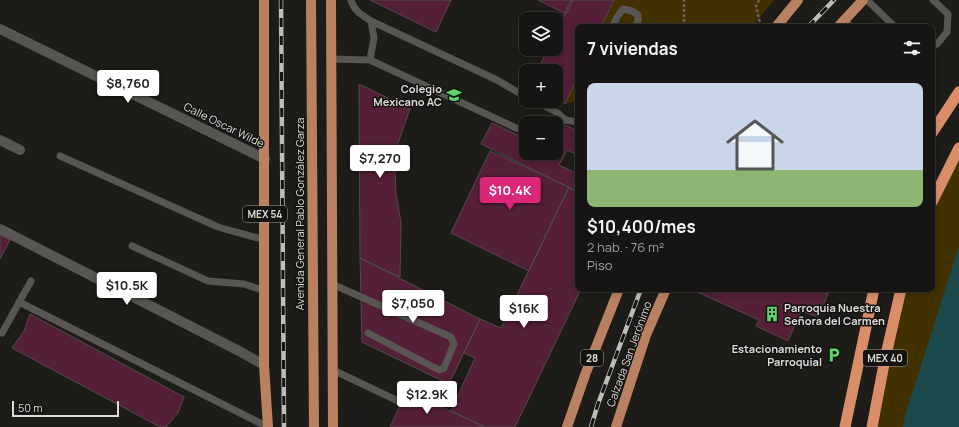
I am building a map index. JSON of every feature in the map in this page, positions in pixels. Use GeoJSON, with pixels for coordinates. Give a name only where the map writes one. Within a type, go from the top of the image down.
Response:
{"type":"FeatureCollection","features":[{"type":"Feature","properties":{"kind":"highway"},"geometry":{"type":"LineString","coordinates":[[935,128],[959,92]]}},
{"type":"Feature","properties":{"kind":"highway"},"geometry":{"type":"LineString","coordinates":[[935,196],[959,148]]}},
{"type":"Feature","properties":{"kind":"highway","name":"MEX 40"},"geometry":{"type":"LineString","coordinates":[[845,427],[873,292]]}},
{"type":"Feature","properties":{"kind":"highway","name":"MEX 40"},"geometry":{"type":"LineString","coordinates":[[872,427],[885,359],[900,292]]}},
{"type":"Feature","properties":{"kind":"main road","name":"MEX 54"},"geometry":{"type":"LineString","coordinates":[[264,0],[264,365],[268,427]]}},
{"type":"Feature","properties":{"kind":"main road","name":"Avenida General Pablo González Garza"},"geometry":{"type":"LineString","coordinates":[[311,0],[314,427]]}},
{"type":"Feature","properties":{"kind":"main road"},"geometry":{"type":"LineString","coordinates":[[331,0],[333,427]]}},
{"type":"Feature","properties":{"kind":"main road"},"geometry":{"type":"LineString","coordinates":[[778,24],[798,0]]}},
{"type":"Feature","properties":{"kind":"main road"},"geometry":{"type":"LineString","coordinates":[[846,24],[863,0]]}},
{"type":"Feature","properties":{"kind":"main road","name":"28"},"geometry":{"type":"LineString","coordinates":[[567,427],[618,292]]}},
{"type":"Feature","properties":{"kind":"main road","name":"Calzada San Jerónimo"},"geometry":{"type":"LineString","coordinates":[[616,427],[646,335],[665,292]]}},
{"type":"Feature","properties":{"kind":"street","name":"Calle Oscar Wilde"},"geometry":{"type":"LineString","coordinates":[[0,29],[265,159]]}},
{"type":"Feature","properties":{"kind":"street"},"geometry":{"type":"LineString","coordinates":[[0,140],[20,150]]}},
{"type":"Feature","properties":{"kind":"street"},"geometry":{"type":"LineString","coordinates":[[0,229],[239,350],[264,365]]}},
{"type":"Feature","properties":{"kind":"lane"},"geometry":{"type":"LineString","coordinates":[[351,0],[352,5],[358,13],[371,21],[497,80],[519,93]]}},
{"type":"Feature","properties":{"kind":"lane"},"geometry":{"type":"LineString","coordinates":[[867,0],[892,24]]}},
{"type":"Feature","properties":{"kind":"lane"},"geometry":{"type":"LineString","coordinates":[[933,0],[948,14],[947,32],[935,45]]}},
{"type":"Feature","properties":{"kind":"lane"},"geometry":{"type":"LineString","coordinates":[[614,24],[623,9],[632,11],[638,15],[638,21],[636,24]]}},
{"type":"Feature","properties":{"kind":"lane"},"geometry":{"type":"LineString","coordinates":[[370,60],[374,38],[371,21]]}},
{"type":"Feature","properties":{"kind":"lane"},"geometry":{"type":"LineString","coordinates":[[331,59],[370,60],[519,129]]}},
{"type":"Feature","properties":{"kind":"lane"},"geometry":{"type":"LineString","coordinates":[[548,108],[558,113],[564,120],[575,122]]}},
{"type":"Feature","properties":{"kind":"lane"},"geometry":{"type":"LineString","coordinates":[[60,156],[218,227],[265,240]]}},
{"type":"Feature","properties":{"kind":"lane"},"geometry":{"type":"LineString","coordinates":[[132,246],[208,281],[244,284],[265,291]]}},
{"type":"Feature","properties":{"kind":"lane"},"geometry":{"type":"LineString","coordinates":[[2,333],[31,281]]}},
{"type":"Feature","properties":{"kind":"lane"},"geometry":{"type":"LineString","coordinates":[[332,284],[451,338],[454,344],[444,368],[439,370],[368,333]]}},
{"type":"Feature","properties":{"kind":"lane"},"geometry":{"type":"LineString","coordinates":[[19,302],[268,427]]}},
{"type":"Feature","properties":{"kind":"lane"},"geometry":{"type":"LineString","coordinates":[[333,370],[398,401]]}},
{"type":"Feature","properties":{"kind":"path"},"geometry":{"type":"LineString","coordinates":[[684,0],[684,24]]}},
{"type":"Feature","properties":{"kind":"path"},"geometry":{"type":"LineString","coordinates":[[759,0],[756,6],[759,24]]}},
{"type":"Feature","properties":{"kind":"shaded area"},"geometry":{"type":"Polygon","coordinates":[[[614,0],[774,0],[754,24],[602,24],[614,0]]]}},
{"type":"Feature","properties":{"kind":"shaded area"},"geometry":{"type":"Polygon","coordinates":[[[575,82],[575,101],[565,104],[575,82]]]}},
{"type":"Feature","properties":{"kind":"shaded area"},"geometry":{"type":"Polygon","coordinates":[[[959,159],[959,427],[875,427],[904,292],[935,292],[935,208],[959,159]]]}},
{"type":"Feature","properties":{"kind":"water"},"geometry":{"type":"Polygon","coordinates":[[[959,246],[959,427],[903,427],[905,416],[959,246]]]}},
{"type":"Feature","properties":{"kind":"building"},"geometry":{"type":"Polygon","coordinates":[[[370,0],[451,0],[436,32],[370,0]]]}},
{"type":"Feature","properties":{"kind":"building"},"geometry":{"type":"Polygon","coordinates":[[[538,0],[573,0],[566,14],[538,0]]]}},
{"type":"Feature","properties":{"kind":"building"},"geometry":{"type":"Polygon","coordinates":[[[571,0],[614,0],[602,24],[575,24],[575,82],[565,104],[563,103],[563,64],[540,64],[544,56],[563,56],[563,17],[571,0]]]}},
{"type":"Feature","properties":{"kind":"building"},"geometry":{"type":"Polygon","coordinates":[[[359,84],[410,109],[397,146],[395,171],[396,193],[401,223],[400,277],[360,258],[359,84]]]}},
{"type":"Feature","properties":{"kind":"building"},"geometry":{"type":"Polygon","coordinates":[[[492,123],[519,136],[519,160],[562,160],[559,165],[575,173],[575,191],[481,144],[492,123]]]}},
{"type":"Feature","properties":{"kind":"building"},"geometry":{"type":"Polygon","coordinates":[[[563,124],[575,130],[575,154],[567,150],[563,158],[563,124]]]}},
{"type":"Feature","properties":{"kind":"building"},"geometry":{"type":"Polygon","coordinates":[[[490,151],[569,187],[529,271],[451,233],[490,151]]]}},
{"type":"Feature","properties":{"kind":"building"},"geometry":{"type":"Polygon","coordinates":[[[569,187],[575,190],[575,292],[580,292],[515,427],[485,427],[451,411],[475,358],[464,353],[480,319],[501,328],[569,187]]]}},
{"type":"Feature","properties":{"kind":"building"},"geometry":{"type":"Polygon","coordinates":[[[0,235],[10,240],[0,259],[0,235]]]}},
{"type":"Feature","properties":{"kind":"building"},"geometry":{"type":"Polygon","coordinates":[[[360,258],[480,319],[449,384],[362,342],[360,258]]]}},
{"type":"Feature","properties":{"kind":"building","name":"Parroquia Nuestra Señora del Carmen"},"geometry":{"type":"Polygon","coordinates":[[[697,292],[823,292],[828,294],[818,317],[801,311],[788,341],[756,326],[759,320],[697,292]]]}},
{"type":"Feature","properties":{"kind":"building"},"geometry":{"type":"Polygon","coordinates":[[[30,314],[184,397],[178,413],[166,427],[160,427],[12,348],[24,331],[30,314]]]}},
{"type":"Feature","properties":{"kind":"building"},"geometry":{"type":"Polygon","coordinates":[[[407,391],[485,427],[390,427],[407,391]]]}},
{"type":"Feature","properties":{"kind":"railway"},"geometry":{"type":"LineString","coordinates":[[281,0],[284,427]]}},
{"type":"Feature","properties":{"kind":"railway"},"geometry":{"type":"LineString","coordinates":[[811,24],[834,0]]}},
{"type":"Feature","properties":{"kind":"railway"},"geometry":{"type":"LineString","coordinates":[[591,427],[598,404],[640,292]]}},
{"type":"Feature","properties":{"kind":"place","name":"Colegio Mexicano AC"},"geometry":{"type":"Point","coordinates":[454,95]}},
{"type":"Feature","properties":{"kind":"place","name":"Parroquia Nuestra Señora del Carmen"},"geometry":{"type":"Point","coordinates":[772,314]}},
{"type":"Feature","properties":{"kind":"place","name":"Estacionamiento Parroquial"},"geometry":{"type":"Point","coordinates":[834,355]}}]}
